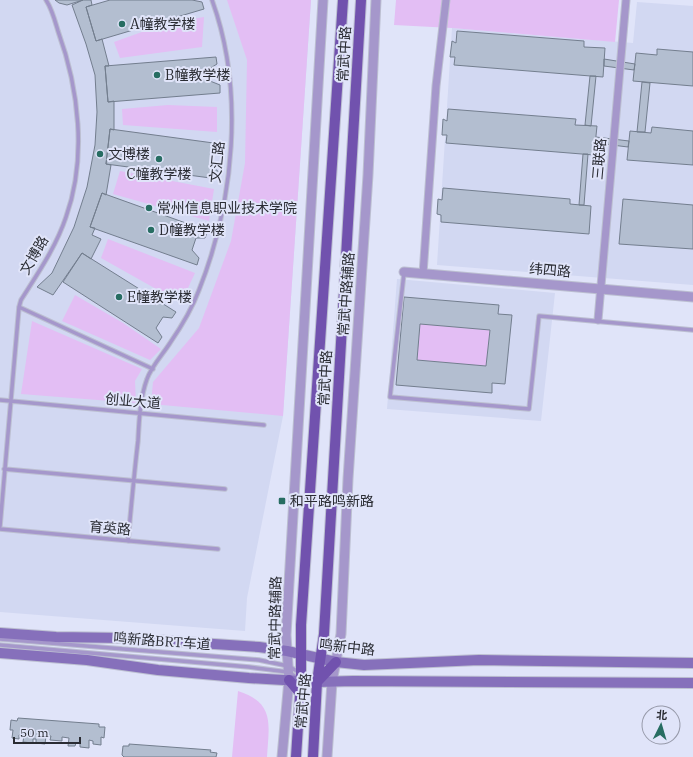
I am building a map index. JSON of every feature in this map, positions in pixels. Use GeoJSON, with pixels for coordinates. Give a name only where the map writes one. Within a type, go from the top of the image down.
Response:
{"type":"FeatureCollection","features":[{"type":"Feature","properties":{"kind":"main road","name":"常武中路"},"geometry":{"type":"LineString","coordinates":[[296,757],[301,676],[300,655],[343,0]]}},
{"type":"Feature","properties":{"kind":"main road","name":"常武中路"},"geometry":{"type":"LineString","coordinates":[[313,757],[317,682],[324,634],[361,0]]}},
{"type":"Feature","properties":{"kind":"main road","name":"鸣新中路"},"geometry":{"type":"LineString","coordinates":[[0,633],[56,637],[122,638],[287,651],[336,662],[364,665],[478,660],[693,663]]}},
{"type":"Feature","properties":{"kind":"main road"},"geometry":{"type":"LineString","coordinates":[[0,652],[87,660],[158,670],[288,673],[317,682],[693,683]]}},
{"type":"Feature","properties":{"kind":"main road"},"geometry":{"type":"LineString","coordinates":[[317,682],[336,662]]}},
{"type":"Feature","properties":{"kind":"main road"},"geometry":{"type":"LineString","coordinates":[[288,673],[300,693]]}},
{"type":"Feature","properties":{"kind":"street","name":"常武中路辅路"},"geometry":{"type":"LineString","coordinates":[[282,757],[288,673],[286,634],[323,0]]}},
{"type":"Feature","properties":{"kind":"street","name":"常武中路辅路"},"geometry":{"type":"LineString","coordinates":[[327,757],[332,682],[341,634],[348,479],[368,182],[376,0]]}},
{"type":"Feature","properties":{"kind":"street"},"geometry":{"type":"LineString","coordinates":[[423,274],[436,86],[446,0]]}},
{"type":"Feature","properties":{"kind":"street","name":"三联路"},"geometry":{"type":"LineString","coordinates":[[598,320],[626,0]]}},
{"type":"Feature","properties":{"kind":"street","name":"纬四路"},"geometry":{"type":"LineString","coordinates":[[404,272],[693,297]]}},
{"type":"Feature","properties":{"kind":"lane","name":"文博路"},"geometry":{"type":"LineString","coordinates":[[0,526],[13,354],[19,307],[21,300],[45,262],[67,217],[74,186],[78,153],[77,116],[73,83],[65,50],[46,0]]}},
{"type":"Feature","properties":{"kind":"lane","name":"文汇路"},"geometry":{"type":"LineString","coordinates":[[128,541],[141,413],[146,382],[153,368],[178,332],[199,290],[222,212],[229,162],[232,118],[229,76],[217,14],[212,0]]}},
{"type":"Feature","properties":{"kind":"lane"},"geometry":{"type":"LineString","coordinates":[[404,272],[390,397],[529,409],[539,316],[598,320],[693,330]]}},
{"type":"Feature","properties":{"kind":"lane"},"geometry":{"type":"LineString","coordinates":[[19,307],[153,368]]}},
{"type":"Feature","properties":{"kind":"lane","name":"创业大道"},"geometry":{"type":"LineString","coordinates":[[0,400],[264,424]]}},
{"type":"Feature","properties":{"kind":"lane"},"geometry":{"type":"LineString","coordinates":[[4,469],[225,489]]}},
{"type":"Feature","properties":{"kind":"lane","name":"育英路"},"geometry":{"type":"LineString","coordinates":[[0,529],[218,549]]}},
{"type":"Feature","properties":{"kind":"lane","name":"鸣新路BRT车道"},"geometry":{"type":"LineString","coordinates":[[0,639],[259,660],[288,673]]}},
{"type":"Feature","properties":{"kind":"lane","name":"鸣新路BRT车道"},"geometry":{"type":"LineString","coordinates":[[0,645],[155,658],[288,673],[301,676]]}},
{"type":"Feature","properties":{"kind":"shaded area","name":"常州信息职业技术学院"},"geometry":{"type":"Polygon","coordinates":[[[0,0],[311,0],[283,416],[247,598],[245,631],[0,612],[0,0]]]}},
{"type":"Feature","properties":{"kind":"shaded area"},"geometry":{"type":"Polygon","coordinates":[[[227,0],[311,0],[283,416],[151,404],[153,382],[199,328],[231,241],[245,163],[247,60],[227,0]]]}},
{"type":"Feature","properties":{"kind":"shaded area"},"geometry":{"type":"Polygon","coordinates":[[[396,0],[619,0],[615,42],[452,28],[394,25],[396,0]]]}},
{"type":"Feature","properties":{"kind":"shaded area"},"geometry":{"type":"Polygon","coordinates":[[[637,2],[693,6],[693,285],[437,265],[452,28],[633,43],[637,2]]]}},
{"type":"Feature","properties":{"kind":"shaded area"},"geometry":{"type":"Polygon","coordinates":[[[204,17],[202,47],[120,58],[114,42],[167,23],[204,17]]]}},
{"type":"Feature","properties":{"kind":"shaded area"},"geometry":{"type":"Polygon","coordinates":[[[168,105],[217,107],[217,132],[123,125],[122,109],[168,105]]]}},
{"type":"Feature","properties":{"kind":"shaded area"},"geometry":{"type":"Polygon","coordinates":[[[120,171],[214,189],[209,221],[113,194],[120,171]]]}},
{"type":"Feature","properties":{"kind":"shaded area"},"geometry":{"type":"Polygon","coordinates":[[[108,239],[195,273],[181,303],[101,258],[108,239]]]}},
{"type":"Feature","properties":{"kind":"shaded area"},"geometry":{"type":"Polygon","coordinates":[[[397,279],[555,293],[541,421],[387,409],[397,279]]]}},
{"type":"Feature","properties":{"kind":"shaded area"},"geometry":{"type":"Polygon","coordinates":[[[75,295],[123,323],[161,349],[150,360],[62,321],[75,295]]]}},
{"type":"Feature","properties":{"kind":"shaded area"},"geometry":{"type":"Polygon","coordinates":[[[32,321],[142,369],[135,381],[136,403],[21,394],[32,321]]]}},
{"type":"Feature","properties":{"kind":"shaded area"},"geometry":{"type":"Polygon","coordinates":[[[420,324],[490,330],[486,366],[417,360],[420,324]]]}},
{"type":"Feature","properties":{"kind":"shaded area"},"geometry":{"type":"Polygon","coordinates":[[[238,691],[250,696],[264,708],[267,716],[269,734],[267,757],[232,757],[238,691]]]}},
{"type":"Feature","properties":{"kind":"building"},"geometry":{"type":"Polygon","coordinates":[[[55,0],[83,0],[67,5],[59,3],[55,0]]]}},
{"type":"Feature","properties":{"kind":"building","name":"文博楼"},"geometry":{"type":"Polygon","coordinates":[[[83,0],[91,0],[92,5],[86,7],[96,41],[102,39],[109,66],[105,66],[108,102],[114,101],[114,130],[110,129],[106,164],[111,165],[106,195],[102,193],[90,227],[95,228],[92,235],[101,239],[91,259],[82,253],[53,295],[37,287],[52,273],[74,227],[87,187],[95,145],[97,112],[95,75],[72,5],[83,0]]]}},
{"type":"Feature","properties":{"kind":"building","name":"A幢教学楼"},"geometry":{"type":"Polygon","coordinates":[[[110,0],[192,0],[202,2],[204,9],[96,41],[86,7],[110,0]]]}},
{"type":"Feature","properties":{"kind":"building"},"geometry":{"type":"Polygon","coordinates":[[[457,31],[584,41],[584,47],[605,48],[603,77],[454,65],[455,57],[450,57],[452,41],[456,43],[457,31]]]}},
{"type":"Feature","properties":{"kind":"building"},"geometry":{"type":"Polygon","coordinates":[[[657,49],[693,52],[693,86],[633,81],[636,53],[657,55],[657,49]]]}},
{"type":"Feature","properties":{"kind":"building","name":"B幢教学楼"},"geometry":{"type":"Polygon","coordinates":[[[216,57],[217,64],[209,69],[210,81],[220,85],[220,93],[108,102],[105,66],[216,57]]]}},
{"type":"Feature","properties":{"kind":"building"},"geometry":{"type":"Polygon","coordinates":[[[604,59],[635,64],[634,70],[604,66],[604,59]]]}},
{"type":"Feature","properties":{"kind":"building"},"geometry":{"type":"Polygon","coordinates":[[[590,76],[596,76],[591,126],[585,125],[590,76]]]}},
{"type":"Feature","properties":{"kind":"building"},"geometry":{"type":"Polygon","coordinates":[[[642,82],[650,83],[645,132],[637,132],[642,82]]]}},
{"type":"Feature","properties":{"kind":"building"},"geometry":{"type":"Polygon","coordinates":[[[448,109],[576,119],[575,125],[597,126],[594,155],[446,143],[447,135],[442,135],[443,119],[447,121],[448,109]]]}},
{"type":"Feature","properties":{"kind":"building"},"geometry":{"type":"Polygon","coordinates":[[[652,127],[693,131],[693,165],[627,160],[630,131],[651,133],[652,127]]]}},
{"type":"Feature","properties":{"kind":"building","name":"C幢教学楼"},"geometry":{"type":"Polygon","coordinates":[[[110,129],[221,144],[220,150],[211,153],[210,165],[219,172],[218,179],[106,164],[110,129]]]}},
{"type":"Feature","properties":{"kind":"building"},"geometry":{"type":"Polygon","coordinates":[[[596,137],[629,141],[628,147],[596,143],[596,137]]]}},
{"type":"Feature","properties":{"kind":"building"},"geometry":{"type":"Polygon","coordinates":[[[583,154],[588,154],[584,205],[579,205],[583,154]]]}},
{"type":"Feature","properties":{"kind":"building"},"geometry":{"type":"Polygon","coordinates":[[[443,188],[570,199],[570,204],[591,206],[589,234],[441,222],[441,215],[437,214],[438,199],[442,200],[443,188]]]}},
{"type":"Feature","properties":{"kind":"building","name":"D幢教学楼"},"geometry":{"type":"Polygon","coordinates":[[[102,193],[208,231],[205,238],[196,238],[192,250],[199,258],[197,265],[90,227],[102,193]]]}},
{"type":"Feature","properties":{"kind":"building"},"geometry":{"type":"Polygon","coordinates":[[[623,199],[693,205],[693,249],[619,244],[623,199]]]}},
{"type":"Feature","properties":{"kind":"building","name":"E幢教学楼"},"geometry":{"type":"Polygon","coordinates":[[[82,253],[176,312],[172,318],[163,317],[156,328],[162,337],[158,343],[63,282],[82,253]]]}},
{"type":"Feature","properties":{"kind":"building"},"geometry":{"type":"Polygon","coordinates":[[[404,297],[499,305],[498,314],[512,315],[505,384],[492,383],[492,393],[396,385],[404,297]],[[420,324],[417,360],[486,366],[490,330],[420,324]]]}},
{"type":"Feature","properties":{"kind":"building"},"geometry":{"type":"Polygon","coordinates":[[[18,718],[99,724],[99,727],[105,727],[104,738],[101,737],[101,745],[93,744],[93,741],[89,740],[89,748],[80,747],[80,743],[76,743],[75,746],[68,746],[69,738],[62,737],[62,741],[50,740],[51,736],[46,736],[45,744],[36,743],[36,739],[33,739],[33,743],[23,742],[24,735],[19,735],[19,739],[12,738],[13,730],[10,730],[11,720],[17,721],[18,718]]]}},
{"type":"Feature","properties":{"kind":"building"},"geometry":{"type":"Polygon","coordinates":[[[129,744],[211,750],[210,752],[217,753],[216,757],[124,757],[122,755],[123,746],[129,746],[129,744]]]}},
{"type":"Feature","properties":{"kind":"place","name":"A幢教学楼"},"geometry":{"type":"Point","coordinates":[122,24]}},
{"type":"Feature","properties":{"kind":"place","name":"B幢教学楼"},"geometry":{"type":"Point","coordinates":[157,75]}},
{"type":"Feature","properties":{"kind":"place","name":"文博楼"},"geometry":{"type":"Point","coordinates":[100,154]}},
{"type":"Feature","properties":{"kind":"place","name":"C幢教学楼"},"geometry":{"type":"Point","coordinates":[159,159]}},
{"type":"Feature","properties":{"kind":"place","name":"常州信息职业技术学院"},"geometry":{"type":"Point","coordinates":[149,208]}},
{"type":"Feature","properties":{"kind":"place","name":"D幢教学楼"},"geometry":{"type":"Point","coordinates":[151,230]}},
{"type":"Feature","properties":{"kind":"place","name":"E幢教学楼"},"geometry":{"type":"Point","coordinates":[119,297]}},
{"type":"Feature","properties":{"kind":"place","name":"和平路鸣新路"},"geometry":{"type":"Point","coordinates":[282,501]}}]}
